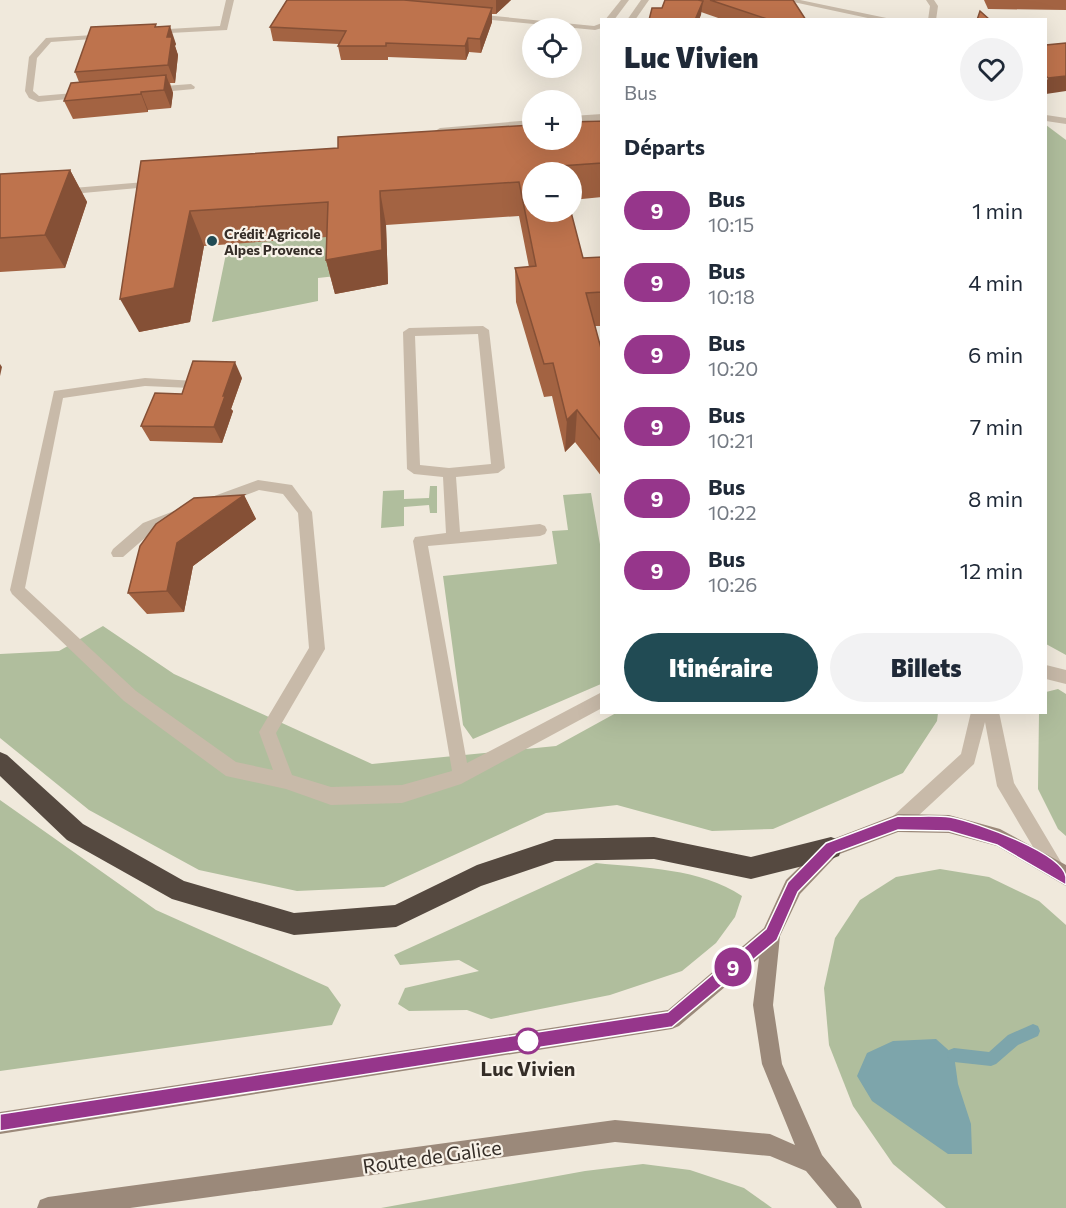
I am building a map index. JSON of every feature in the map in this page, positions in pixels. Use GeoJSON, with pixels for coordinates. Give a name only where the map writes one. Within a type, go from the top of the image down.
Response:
{"type":"FeatureCollection","features":[{"type":"Feature","properties":{"kind":"highway"},"geometry":{"type":"LineString","coordinates":[[0,762],[75,832],[180,891],[294,924],[396,916],[477,876],[555,850],[654,848],[751,868],[831,848]]}},
{"type":"Feature","properties":{"kind":"main road"},"geometry":{"type":"LineString","coordinates":[[851,1208],[814,1163],[772,1064],[763,1005],[771,935],[793,887],[831,848],[898,823],[949,824],[1000,838],[1060,873]]}},
{"type":"Feature","properties":{"kind":"main road"},"geometry":{"type":"LineString","coordinates":[[0,1123],[672,1019],[771,935]]}},
{"type":"Feature","properties":{"kind":"main road","name":"Route de Galice"},"geometry":{"type":"LineString","coordinates":[[48,1208],[615,1131],[770,1145],[814,1163]]}},
{"type":"Feature","properties":{"kind":"street"},"geometry":{"type":"LineString","coordinates":[[137,33],[224,28],[230,0]]}},
{"type":"Feature","properties":{"kind":"street"},"geometry":{"type":"LineString","coordinates":[[611,18],[625,0]]}},
{"type":"Feature","properties":{"kind":"street"},"geometry":{"type":"LineString","coordinates":[[632,18],[645,0]]}},
{"type":"Feature","properties":{"kind":"street"},"geometry":{"type":"LineString","coordinates":[[788,0],[882,18]]}},
{"type":"Feature","properties":{"kind":"street"},"geometry":{"type":"LineString","coordinates":[[930,0],[934,6],[932,18]]}},
{"type":"Feature","properties":{"kind":"street"},"geometry":{"type":"LineString","coordinates":[[467,16],[595,27],[600,25]]}},
{"type":"Feature","properties":{"kind":"street"},"geometry":{"type":"LineString","coordinates":[[97,94],[38,99],[32,96],[29,91],[33,57],[49,40],[115,35]]}},
{"type":"Feature","properties":{"kind":"street"},"geometry":{"type":"LineString","coordinates":[[144,90],[191,87]]}},
{"type":"Feature","properties":{"kind":"street"},"geometry":{"type":"LineString","coordinates":[[582,118],[600,117]]}},
{"type":"Feature","properties":{"kind":"street"},"geometry":{"type":"LineString","coordinates":[[1047,118],[1066,122]]}},
{"type":"Feature","properties":{"kind":"street"},"geometry":{"type":"LineString","coordinates":[[425,133],[522,124]]}},
{"type":"Feature","properties":{"kind":"street"},"geometry":{"type":"LineString","coordinates":[[54,193],[168,183]]}},
{"type":"Feature","properties":{"kind":"street"},"geometry":{"type":"LineString","coordinates":[[483,330],[498,468],[448,473],[414,470],[410,332],[483,330]]}},
{"type":"Feature","properties":{"kind":"street"},"geometry":{"type":"LineString","coordinates":[[191,384],[145,382],[58,394],[17,590],[130,696],[232,770],[286,781],[331,796],[402,794],[460,777],[600,700]]}},
{"type":"Feature","properties":{"kind":"street"},"geometry":{"type":"LineString","coordinates":[[448,473],[453,538]]}},
{"type":"Feature","properties":{"kind":"street"},"geometry":{"type":"LineString","coordinates":[[118,554],[148,527],[258,485],[287,489],[306,512],[317,649],[267,732],[286,781]]}},
{"type":"Feature","properties":{"kind":"street"},"geometry":{"type":"LineString","coordinates":[[460,777],[420,541],[540,530]]}},
{"type":"Feature","properties":{"kind":"street"},"geometry":{"type":"LineString","coordinates":[[1047,672],[1066,677]]}},
{"type":"Feature","properties":{"kind":"street"},"geometry":{"type":"LineString","coordinates":[[898,823],[968,758],[979,714]]}},
{"type":"Feature","properties":{"kind":"street"},"geometry":{"type":"LineString","coordinates":[[991,714],[1006,786],[1060,873]]}},
{"type":"Feature","properties":{"kind":"green space"},"geometry":{"type":"Polygon","coordinates":[[[1047,126],[1066,140],[1066,655],[1047,645],[1047,126]]]}},
{"type":"Feature","properties":{"kind":"green space"},"geometry":{"type":"Polygon","coordinates":[[[337,235],[336,276],[318,278],[318,301],[212,322],[228,244],[337,235]]]}},
{"type":"Feature","properties":{"kind":"green space"},"geometry":{"type":"Polygon","coordinates":[[[430,486],[437,486],[437,513],[430,513],[429,505],[404,507],[404,526],[381,528],[383,491],[404,490],[404,499],[429,498],[430,486]]]}},
{"type":"Feature","properties":{"kind":"green space"},"geometry":{"type":"Polygon","coordinates":[[[591,493],[600,544],[600,684],[473,739],[463,725],[443,576],[557,564],[552,531],[568,530],[563,495],[591,493]]]}},
{"type":"Feature","properties":{"kind":"green space"},"geometry":{"type":"Polygon","coordinates":[[[103,626],[174,674],[372,764],[556,746],[614,714],[938,714],[937,721],[903,773],[773,829],[712,831],[617,805],[546,813],[384,887],[297,891],[199,870],[89,810],[0,738],[0,654],[59,651],[103,626]]]}},
{"type":"Feature","properties":{"kind":"green space"},"geometry":{"type":"Polygon","coordinates":[[[1058,689],[1066,694],[1066,836],[1058,829],[1038,789],[1039,714],[1047,714],[1047,692],[1058,689]]]}},
{"type":"Feature","properties":{"kind":"green space"},"geometry":{"type":"Polygon","coordinates":[[[0,800],[156,910],[328,987],[341,1005],[332,1025],[0,1071],[0,800]]]}},
{"type":"Feature","properties":{"kind":"green space"},"geometry":{"type":"Polygon","coordinates":[[[596,863],[652,868],[690,875],[726,887],[742,896],[735,917],[716,943],[682,971],[610,995],[491,1019],[467,1010],[409,1011],[398,1004],[405,988],[479,971],[459,960],[400,965],[394,955],[596,863]]]}},
{"type":"Feature","properties":{"kind":"green space"},"geometry":{"type":"Polygon","coordinates":[[[940,869],[989,877],[1039,901],[1066,925],[1066,1208],[946,1208],[893,1164],[853,1106],[829,1045],[824,988],[835,938],[860,900],[896,877],[940,869]]]}},
{"type":"Feature","properties":{"kind":"green space"},"geometry":{"type":"Polygon","coordinates":[[[643,1164],[690,1170],[744,1188],[772,1208],[381,1208],[585,1171],[643,1164]]]}},
{"type":"Feature","properties":{"kind":"water"},"geometry":{"type":"Polygon","coordinates":[[[936,1039],[954,1055],[958,1084],[971,1124],[972,1154],[948,1154],[872,1101],[857,1076],[867,1053],[893,1041],[936,1039]]]}},
{"type":"Feature","properties":{"kind":"building"},"geometry":{"type":"Polygon","coordinates":[[[287,0],[404,0],[492,8],[480,39],[468,38],[465,46],[386,43],[386,46],[338,46],[346,31],[270,27],[287,0]]]}},
{"type":"Feature","properties":{"kind":"building"},"geometry":{"type":"Polygon","coordinates":[[[665,0],[703,1],[696,18],[650,18],[652,8],[662,8],[665,0]]]}},
{"type":"Feature","properties":{"kind":"building"},"geometry":{"type":"Polygon","coordinates":[[[710,0],[793,0],[805,18],[764,18],[710,0]]]}},
{"type":"Feature","properties":{"kind":"building"},"geometry":{"type":"Polygon","coordinates":[[[980,11],[988,18],[978,18],[980,11]]]}},
{"type":"Feature","properties":{"kind":"building"},"geometry":{"type":"Polygon","coordinates":[[[156,24],[155,27],[170,26],[167,37],[172,37],[168,65],[75,72],[91,27],[156,24]]]}},
{"type":"Feature","properties":{"kind":"building"},"geometry":{"type":"Polygon","coordinates":[[[1066,43],[1066,76],[1047,77],[1047,45],[1066,43]]]}},
{"type":"Feature","properties":{"kind":"building"},"geometry":{"type":"Polygon","coordinates":[[[166,75],[164,90],[64,101],[71,83],[166,75]]]}},
{"type":"Feature","properties":{"kind":"building"},"geometry":{"type":"Polygon","coordinates":[[[600,121],[600,163],[522,162],[522,197],[519,182],[380,191],[382,250],[326,260],[328,202],[190,211],[174,288],[120,299],[141,161],[338,148],[338,137],[522,126],[522,150],[582,150],[582,122],[600,121]]]}},
{"type":"Feature","properties":{"kind":"building"},"geometry":{"type":"Polygon","coordinates":[[[70,170],[45,235],[0,238],[0,174],[70,170]]]}},
{"type":"Feature","properties":{"kind":"building"},"geometry":{"type":"Polygon","coordinates":[[[527,222],[574,222],[583,258],[600,257],[600,292],[586,293],[600,345],[600,439],[577,410],[567,420],[553,363],[544,364],[515,268],[536,266],[527,222]]]}},
{"type":"Feature","properties":{"kind":"building"},"geometry":{"type":"Polygon","coordinates":[[[193,361],[235,362],[214,427],[141,426],[155,393],[182,394],[193,361]]]}},
{"type":"Feature","properties":{"kind":"building"},"geometry":{"type":"Polygon","coordinates":[[[244,495],[177,543],[167,591],[128,593],[140,546],[156,524],[194,498],[244,495]]]}},
{"type":"Feature","properties":{"kind":"waterway"},"geometry":{"type":"LineString","coordinates":[[954,1055],[991,1059],[1013,1040],[1033,1031]]}},
{"type":"Feature","properties":{"kind":"bus line","name":"9"},"geometry":{"type":"LineString","coordinates":[[0,1123],[672,1019],[771,935],[793,887],[831,848],[898,823],[949,824],[1000,838],[1055,868],[1066,877]]}},
{"type":"Feature","properties":{"kind":"place","name":"Crédit Agricole Alpes Provence"},"geometry":{"type":"Point","coordinates":[212,241]}},
{"type":"Feature","properties":{"kind":"place","name":"Luc Vivien"},"geometry":{"type":"Point","coordinates":[528,1041]}}]}
